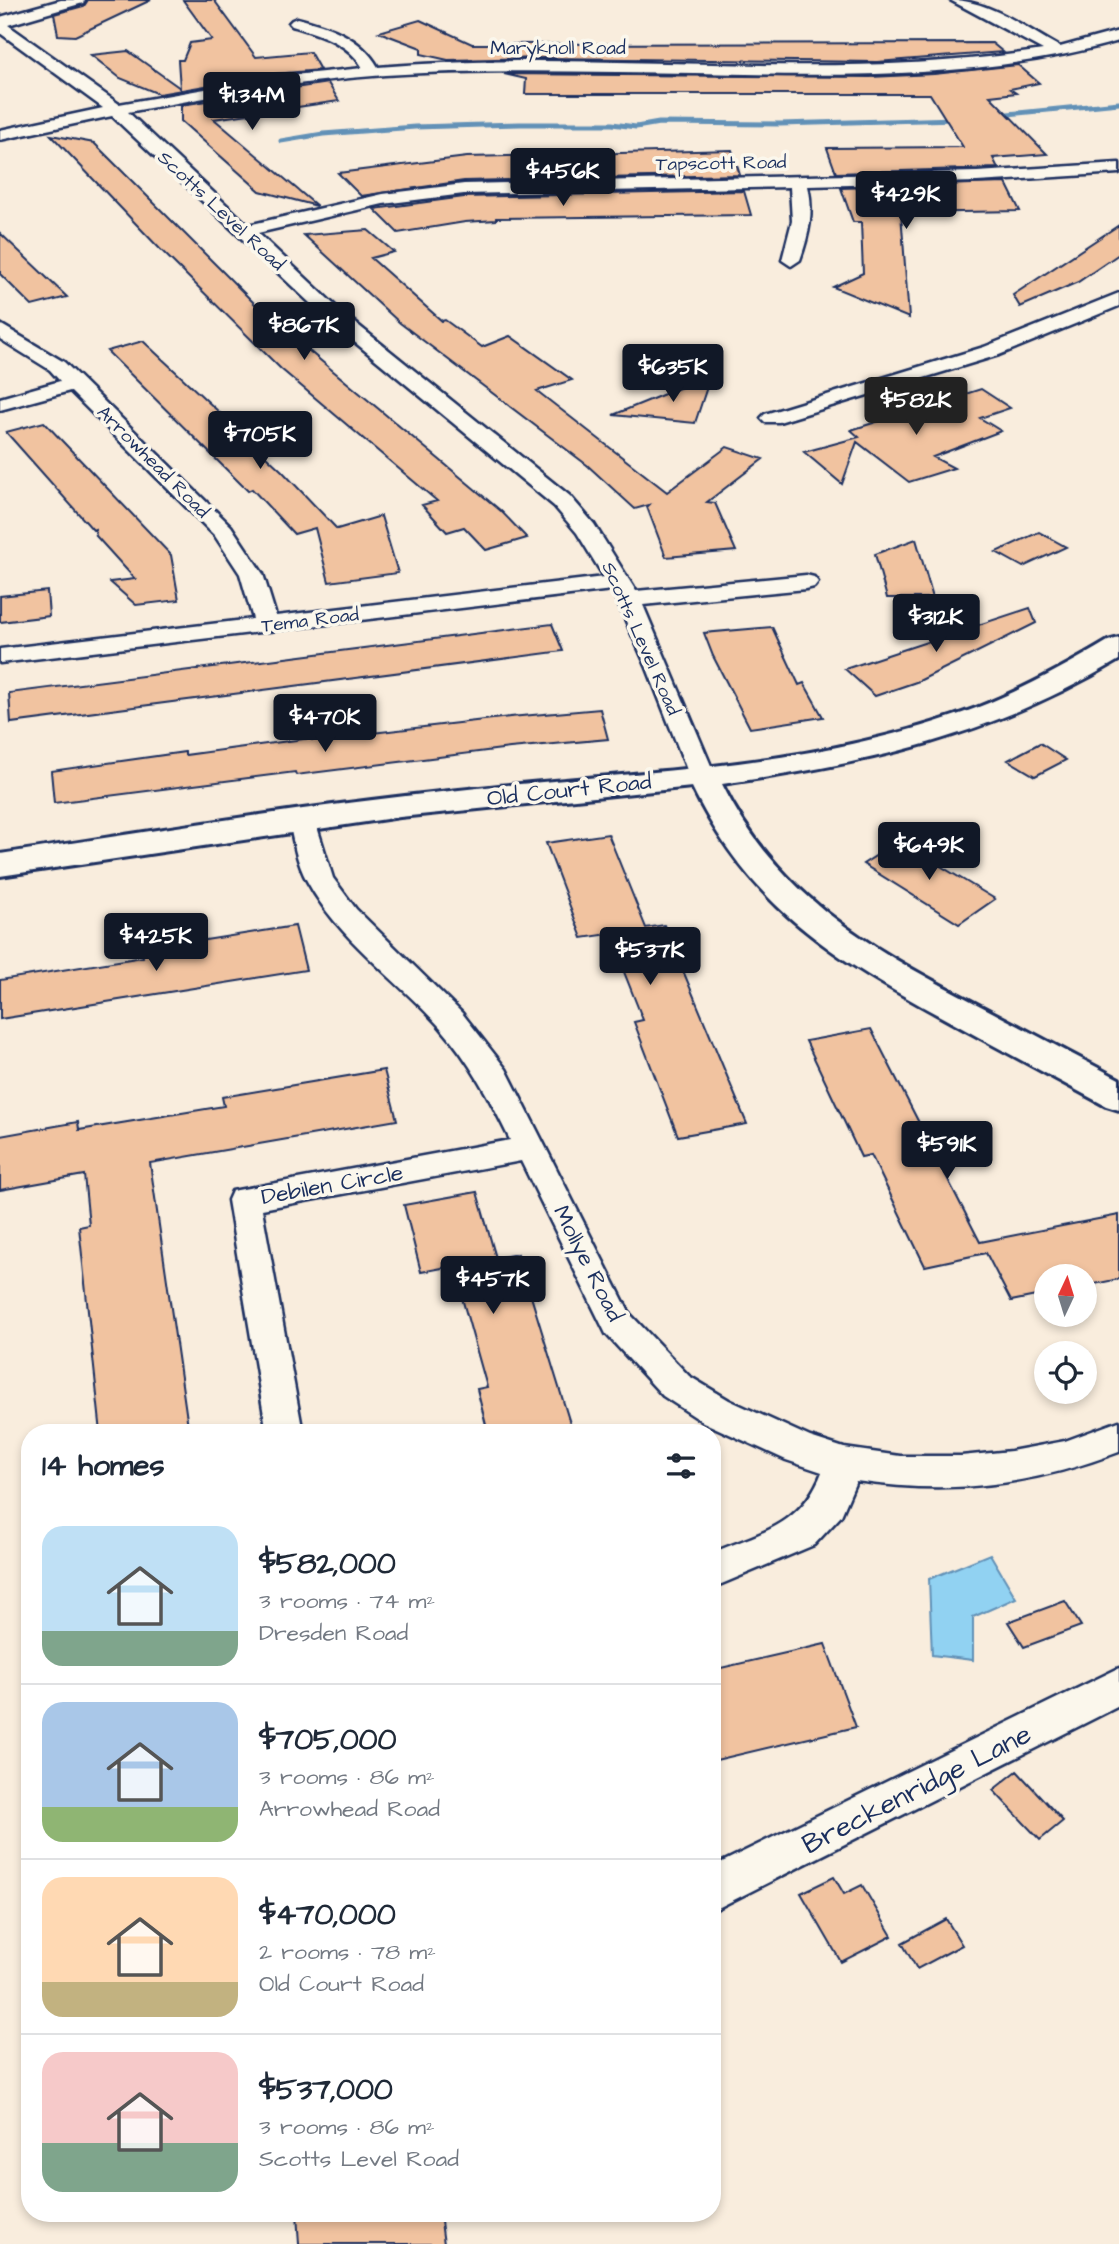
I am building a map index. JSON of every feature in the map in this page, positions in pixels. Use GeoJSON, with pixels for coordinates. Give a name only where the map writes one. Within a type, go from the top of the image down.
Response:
{"type":"FeatureCollection","features":[{"type":"Feature","properties":{"kind":"main road","name":"Old Court Road"},"geometry":{"type":"LineString","coordinates":[[0,865],[303,820],[457,800],[702,775],[857,752],[969,721],[1063,680],[1119,647]]}},
{"type":"Feature","properties":{"kind":"main road","name":"Scotts Level Road"},"geometry":{"type":"LineString","coordinates":[[702,775],[720,812],[748,855],[804,913],[898,977],[1119,1096]]}},
{"type":"Feature","properties":{"kind":"street"},"geometry":{"type":"LineString","coordinates":[[0,24],[78,0]]}},
{"type":"Feature","properties":{"kind":"street"},"geometry":{"type":"LineString","coordinates":[[957,0],[985,11],[1056,51]]}},
{"type":"Feature","properties":{"kind":"street"},"geometry":{"type":"LineString","coordinates":[[297,23],[356,47],[366,57],[373,72]]}},
{"type":"Feature","properties":{"kind":"street","name":"Scotts Level Road"},"geometry":{"type":"LineString","coordinates":[[0,24],[115,109],[379,355],[562,501],[585,525],[624,590],[702,775]]}},
{"type":"Feature","properties":{"kind":"street","name":"Maryknoll Road"},"geometry":{"type":"LineString","coordinates":[[0,135],[115,109],[238,86],[373,72],[454,68],[906,67],[998,60],[1056,51],[1119,36]]}},
{"type":"Feature","properties":{"kind":"street","name":"Tapscott Road"},"geometry":{"type":"LineString","coordinates":[[244,231],[383,199],[436,191],[977,177],[1119,168]]}},
{"type":"Feature","properties":{"kind":"street"},"geometry":{"type":"LineString","coordinates":[[791,260],[803,219],[803,200],[798,182]]}},
{"type":"Feature","properties":{"kind":"street"},"geometry":{"type":"LineString","coordinates":[[772,418],[919,376],[1000,349],[1070,322],[1119,299]]}},
{"type":"Feature","properties":{"kind":"street","name":"Arrowhead Road"},"geometry":{"type":"LineString","coordinates":[[0,330],[57,366],[76,383],[223,531],[242,555],[257,582],[266,624]]}},
{"type":"Feature","properties":{"kind":"street"},"geometry":{"type":"LineString","coordinates":[[0,404],[76,383]]}},
{"type":"Feature","properties":{"kind":"street","name":"Tema Road"},"geometry":{"type":"LineString","coordinates":[[0,656],[266,624],[624,590],[806,582]]}},
{"type":"Feature","properties":{"kind":"street","name":"Mollye Road"},"geometry":{"type":"LineString","coordinates":[[303,820],[309,850],[320,880],[346,916],[451,1020],[495,1077],[618,1324],[676,1386],[716,1411],[777,1440],[844,1464],[900,1472],[961,1472],[1011,1468],[1067,1456],[1119,1436]]}},
{"type":"Feature","properties":{"kind":"street","name":"Debilen Circle"},"geometry":{"type":"LineString","coordinates":[[283,1424],[244,1200],[530,1148]]}},
{"type":"Feature","properties":{"kind":"street"},"geometry":{"type":"LineString","coordinates":[[721,1567],[801,1532],[828,1505],[844,1464]]}},
{"type":"Feature","properties":{"kind":"street","name":"Breckenridge Lane"},"geometry":{"type":"LineString","coordinates":[[721,1885],[1119,1686]]}},
{"type":"Feature","properties":{"kind":"water"},"geometry":{"type":"Polygon","coordinates":[[[990,1554],[1016,1598],[973,1617],[973,1660],[932,1655],[929,1579],[990,1554]]]}},
{"type":"Feature","properties":{"kind":"building"},"geometry":{"type":"Polygon","coordinates":[[[88,0],[151,0],[75,36],[58,35],[54,14],[84,6],[88,0]]]}},
{"type":"Feature","properties":{"kind":"building"},"geometry":{"type":"Polygon","coordinates":[[[183,0],[214,0],[256,57],[310,52],[320,70],[274,74],[159,94],[120,78],[91,55],[128,51],[180,88],[178,60],[183,60],[190,43],[212,40],[183,0]]]}},
{"type":"Feature","properties":{"kind":"building"},"geometry":{"type":"Polygon","coordinates":[[[420,20],[472,44],[992,43],[1003,52],[877,62],[544,58],[448,60],[421,54],[421,48],[379,32],[420,20]]]}},
{"type":"Feature","properties":{"kind":"building"},"geometry":{"type":"Polygon","coordinates":[[[1018,65],[1039,83],[1010,89],[1016,93],[990,96],[1047,154],[993,158],[998,168],[836,173],[827,148],[963,147],[930,94],[525,94],[526,79],[504,74],[870,77],[934,74],[1018,65]]]}},
{"type":"Feature","properties":{"kind":"building"},"geometry":{"type":"Polygon","coordinates":[[[328,83],[339,101],[214,119],[317,206],[260,191],[181,121],[181,105],[328,83]]]}},
{"type":"Feature","properties":{"kind":"building"},"geometry":{"type":"Polygon","coordinates":[[[51,135],[94,143],[271,320],[276,319],[308,350],[501,511],[527,538],[486,550],[464,527],[447,532],[422,505],[437,501],[281,369],[160,249],[51,135]]]}},
{"type":"Feature","properties":{"kind":"building"},"geometry":{"type":"Polygon","coordinates":[[[732,150],[740,175],[464,181],[361,196],[338,173],[467,157],[732,150]]]}},
{"type":"Feature","properties":{"kind":"building"},"geometry":{"type":"Polygon","coordinates":[[[1006,183],[1020,211],[901,213],[909,318],[833,287],[863,273],[861,222],[853,222],[841,188],[1006,183]]]}},
{"type":"Feature","properties":{"kind":"building"},"geometry":{"type":"Polygon","coordinates":[[[744,191],[751,215],[496,218],[398,233],[374,209],[464,197],[744,191]]]}},
{"type":"Feature","properties":{"kind":"building"},"geometry":{"type":"Polygon","coordinates":[[[1119,225],[1119,254],[1078,282],[1020,307],[1013,295],[1119,225]]]}},
{"type":"Feature","properties":{"kind":"building"},"geometry":{"type":"Polygon","coordinates":[[[368,230],[394,252],[371,258],[442,321],[445,320],[482,347],[510,336],[572,380],[537,391],[667,492],[727,447],[763,459],[707,502],[715,503],[736,551],[666,557],[647,507],[649,505],[635,509],[587,465],[400,323],[304,235],[368,230]]]}},
{"type":"Feature","properties":{"kind":"building"},"geometry":{"type":"Polygon","coordinates":[[[0,233],[67,297],[32,306],[0,274],[0,233]]]}},
{"type":"Feature","properties":{"kind":"building"},"geometry":{"type":"Polygon","coordinates":[[[143,341],[282,471],[337,529],[381,516],[398,573],[329,582],[315,528],[294,534],[252,489],[248,491],[107,351],[143,341]]]}},
{"type":"Feature","properties":{"kind":"building"},"geometry":{"type":"Polygon","coordinates":[[[711,375],[695,423],[613,415],[711,375]]]}},
{"type":"Feature","properties":{"kind":"building"},"geometry":{"type":"Polygon","coordinates":[[[981,389],[1010,408],[980,418],[1001,431],[933,457],[954,468],[909,482],[857,442],[842,484],[804,452],[859,437],[851,430],[981,389]]]}},
{"type":"Feature","properties":{"kind":"building"},"geometry":{"type":"Polygon","coordinates":[[[44,422],[171,555],[179,600],[136,605],[110,582],[135,579],[96,536],[95,529],[93,530],[6,432],[44,422]]]}},
{"type":"Feature","properties":{"kind":"building"},"geometry":{"type":"Polygon","coordinates":[[[1039,532],[1066,547],[1023,567],[996,552],[1039,532]]]}},
{"type":"Feature","properties":{"kind":"building"},"geometry":{"type":"Polygon","coordinates":[[[916,539],[933,598],[887,598],[875,554],[916,539]]]}},
{"type":"Feature","properties":{"kind":"building"},"geometry":{"type":"Polygon","coordinates":[[[47,591],[49,616],[0,622],[0,596],[47,591]]]}},
{"type":"Feature","properties":{"kind":"building"},"geometry":{"type":"Polygon","coordinates":[[[1030,608],[1036,623],[919,681],[875,696],[845,669],[1030,608]]]}},
{"type":"Feature","properties":{"kind":"building"},"geometry":{"type":"Polygon","coordinates":[[[552,624],[563,651],[11,723],[9,693],[552,624]]]}},
{"type":"Feature","properties":{"kind":"building"},"geometry":{"type":"Polygon","coordinates":[[[772,627],[799,685],[804,683],[823,717],[750,728],[704,633],[772,627]]]}},
{"type":"Feature","properties":{"kind":"building"},"geometry":{"type":"Polygon","coordinates":[[[600,709],[608,739],[510,748],[296,775],[295,772],[54,803],[51,771],[185,752],[185,755],[311,738],[600,709]]]}},
{"type":"Feature","properties":{"kind":"building"},"geometry":{"type":"Polygon","coordinates":[[[1040,743],[1066,760],[1035,776],[1008,760],[1040,743]]]}},
{"type":"Feature","properties":{"kind":"building"},"geometry":{"type":"Polygon","coordinates":[[[608,834],[646,928],[664,925],[747,1124],[678,1136],[634,1022],[643,1020],[609,934],[582,938],[546,843],[608,834]]]}},
{"type":"Feature","properties":{"kind":"building"},"geometry":{"type":"Polygon","coordinates":[[[899,841],[995,899],[959,924],[863,864],[899,841]]]}},
{"type":"Feature","properties":{"kind":"building"},"geometry":{"type":"Polygon","coordinates":[[[295,926],[306,970],[0,1019],[0,980],[143,957],[142,950],[295,926]]]}},
{"type":"Feature","properties":{"kind":"building"},"geometry":{"type":"Polygon","coordinates":[[[871,1029],[980,1242],[1119,1215],[1119,1279],[1097,1284],[1097,1264],[1034,1264],[1034,1296],[1011,1301],[986,1253],[925,1266],[871,1155],[861,1157],[806,1041],[871,1029]]]}},
{"type":"Feature","properties":{"kind":"building"},"geometry":{"type":"Polygon","coordinates":[[[384,1070],[397,1120],[150,1163],[188,1424],[100,1424],[79,1227],[89,1225],[84,1175],[0,1190],[0,1136],[78,1122],[79,1130],[224,1106],[222,1097],[384,1070]]]}},
{"type":"Feature","properties":{"kind":"building"},"geometry":{"type":"Polygon","coordinates":[[[477,1192],[496,1258],[518,1254],[570,1424],[486,1424],[477,1389],[487,1387],[453,1266],[421,1272],[404,1205],[477,1192]]]}},
{"type":"Feature","properties":{"kind":"building"},"geometry":{"type":"Polygon","coordinates":[[[1065,1601],[1081,1626],[1024,1647],[1008,1622],[1065,1601]]]}},
{"type":"Feature","properties":{"kind":"building"},"geometry":{"type":"Polygon","coordinates":[[[825,1644],[856,1727],[721,1759],[721,1668],[825,1644]]]}},
{"type":"Feature","properties":{"kind":"building"},"geometry":{"type":"Polygon","coordinates":[[[1017,1771],[1063,1821],[1040,1840],[993,1790],[1017,1771]]]}},
{"type":"Feature","properties":{"kind":"building"},"geometry":{"type":"Polygon","coordinates":[[[834,1877],[844,1894],[862,1885],[892,1936],[841,1962],[801,1893],[834,1877]]]}},
{"type":"Feature","properties":{"kind":"building"},"geometry":{"type":"Polygon","coordinates":[[[946,1919],[962,1945],[917,1969],[902,1943],[946,1919]]]}},
{"type":"Feature","properties":{"kind":"building"},"geometry":{"type":"Polygon","coordinates":[[[298,2222],[441,2222],[444,2244],[299,2244],[298,2222]]]}},
{"type":"Feature","properties":{"kind":"waterway"},"geometry":{"type":"LineString","coordinates":[[997,115],[1119,103]]}},
{"type":"Feature","properties":{"kind":"waterway"},"geometry":{"type":"LineString","coordinates":[[281,141],[323,134],[415,127],[520,124],[612,124],[636,127],[659,123],[780,124],[957,119]]}}]}
